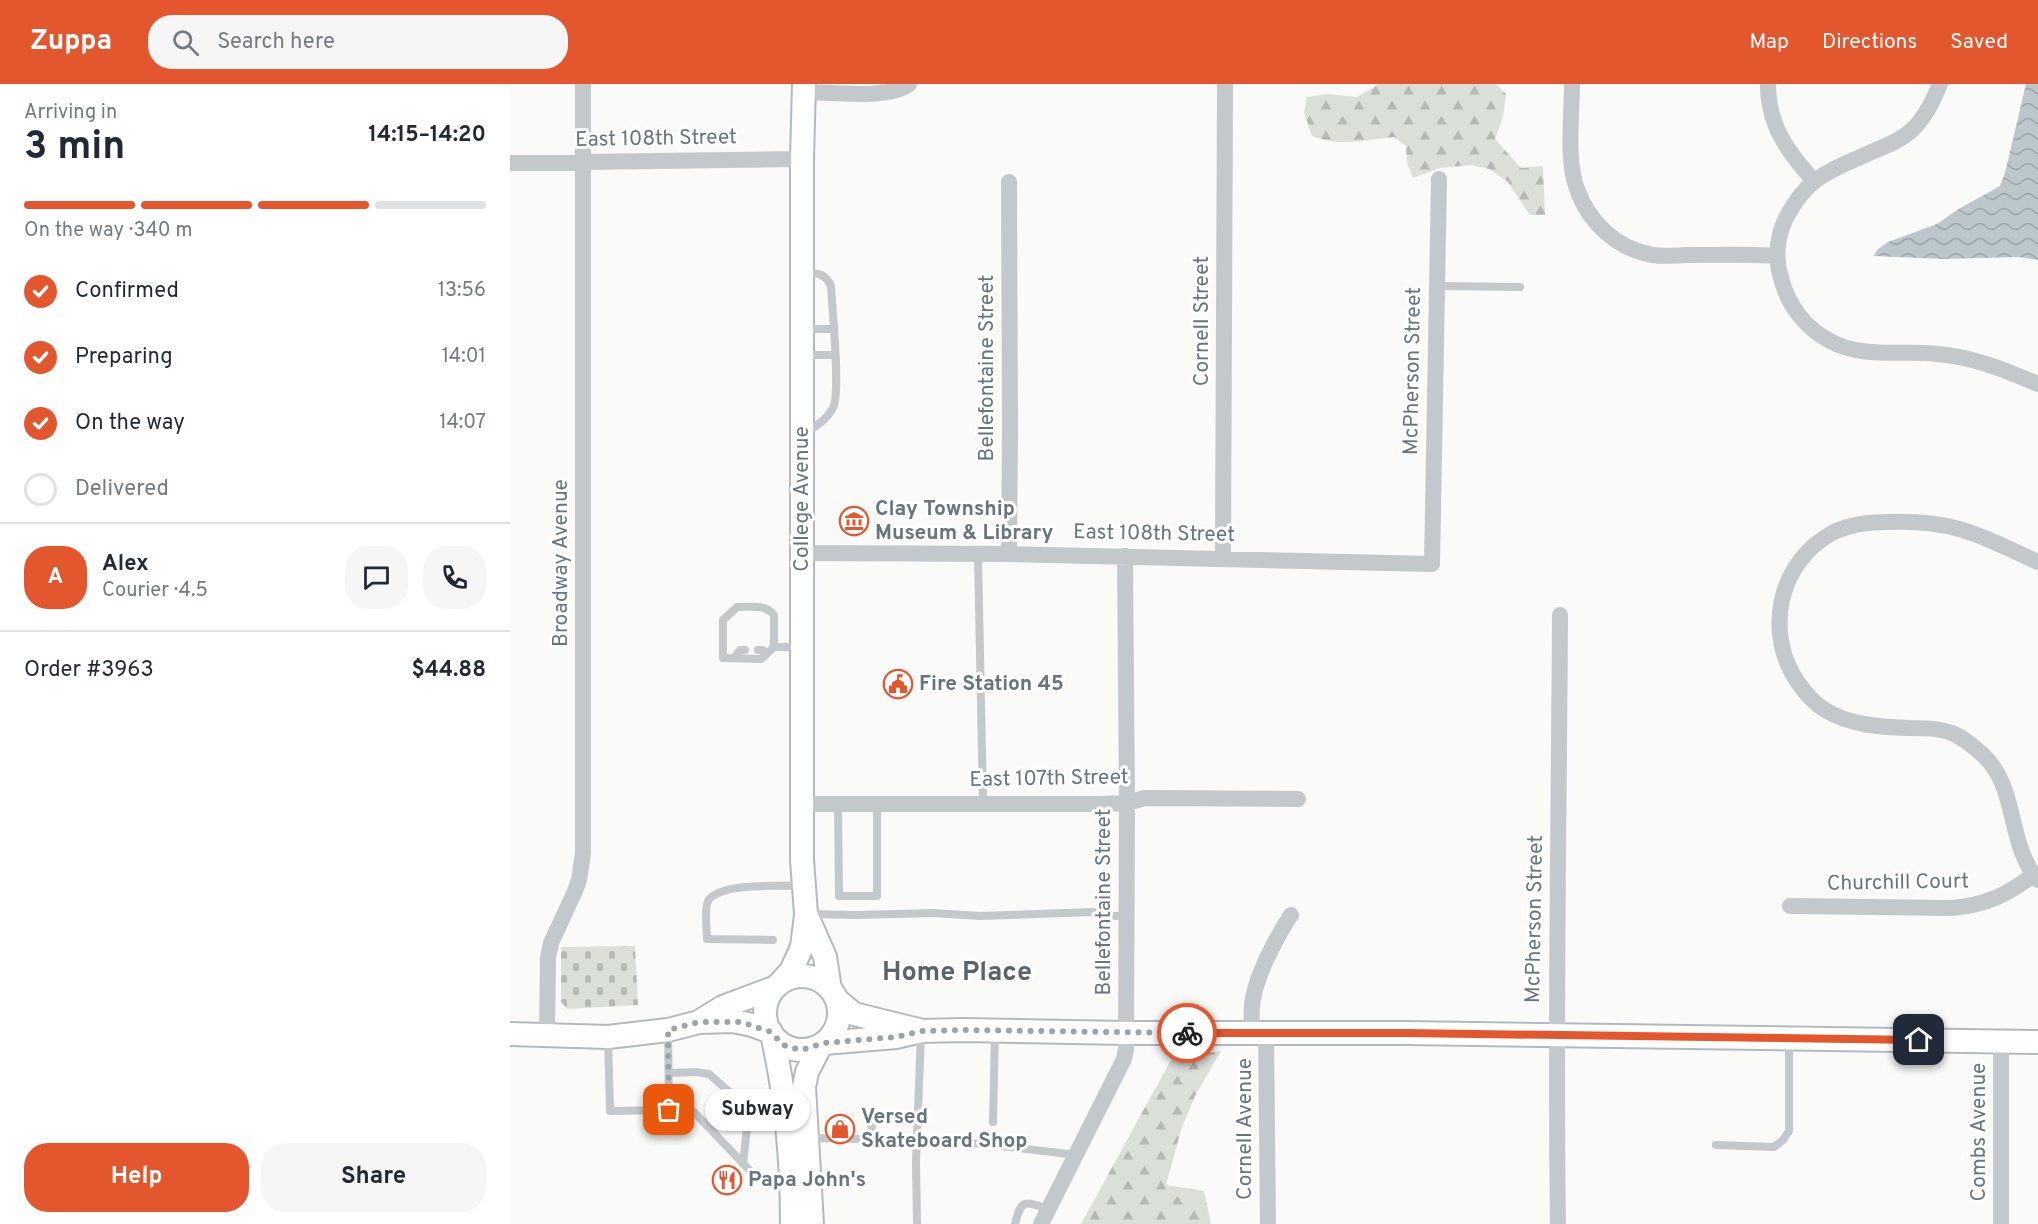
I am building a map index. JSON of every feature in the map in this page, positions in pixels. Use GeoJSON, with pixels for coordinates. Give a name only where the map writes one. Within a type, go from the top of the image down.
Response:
{"type":"FeatureCollection","features":[{"type":"Feature","properties":{"kind":"street","name":"Broadway Avenue"},"geometry":{"type":"LineString","coordinates":[[547,1035],[548,958],[551,943],[579,880],[583,853],[583,84]]}},
{"type":"Feature","properties":{"kind":"street"},"geometry":{"type":"LineString","coordinates":[[804,88],[880,93],[900,90],[909,84]]}},
{"type":"Feature","properties":{"kind":"street","name":"Cornell Street"},"geometry":{"type":"LineString","coordinates":[[1223,558],[1225,84]]}},
{"type":"Feature","properties":{"kind":"street"},"geometry":{"type":"LineString","coordinates":[[1572,84],[1572,164],[1576,189],[1588,210],[1607,234],[1626,246],[1654,255],[1777,256]]}},
{"type":"Feature","properties":{"kind":"street"},"geometry":{"type":"LineString","coordinates":[[1768,84],[1769,107],[1777,132],[1800,166],[1814,181]]}},
{"type":"Feature","properties":{"kind":"street"},"geometry":{"type":"LineString","coordinates":[[1940,84],[1924,117],[1912,130],[1896,142],[1845,163],[1814,181],[1798,198],[1786,218],[1779,237],[1777,256],[1784,288],[1795,310],[1815,331],[1830,341],[1863,352],[1935,353],[1962,357],[1997,367],[2038,384]]}},
{"type":"Feature","properties":{"kind":"street","name":"College Avenue"},"geometry":{"type":"LineString","coordinates":[[779,985],[791,971],[802,947],[802,932],[806,914],[801,804],[804,88]]}},
{"type":"Feature","properties":{"kind":"street","name":"East 108th Street"},"geometry":{"type":"LineString","coordinates":[[510,163],[802,159]]}},
{"type":"Feature","properties":{"kind":"street","name":"McPherson Street"},"geometry":{"type":"LineString","coordinates":[[1432,564],[1439,179]]}},
{"type":"Feature","properties":{"kind":"street","name":"Bellefontaine Street"},"geometry":{"type":"LineString","coordinates":[[1009,554],[1010,183]]}},
{"type":"Feature","properties":{"kind":"street"},"geometry":{"type":"LineString","coordinates":[[2036,877],[2026,864],[2019,849],[2002,782],[1984,756],[1965,740],[1934,728],[1869,725],[1845,720],[1824,709],[1808,696],[1794,676],[1785,658],[1779,622],[1787,583],[1802,558],[1822,540],[1850,526],[1865,523],[1925,522],[1947,526],[1975,534],[2038,562]]}},
{"type":"Feature","properties":{"kind":"street","name":"East 108th Street"},"geometry":{"type":"LineString","coordinates":[[802,553],[1125,556],[1432,564]]}},
{"type":"Feature","properties":{"kind":"street","name":"Bellefontaine Street"},"geometry":{"type":"LineString","coordinates":[[1045,1216],[1124,1059],[1127,916],[1125,556]]}},
{"type":"Feature","properties":{"kind":"street","name":"McPherson Street"},"geometry":{"type":"LineString","coordinates":[[1558,1224],[1560,615]]}},
{"type":"Feature","properties":{"kind":"street","name":"East 107th Street"},"geometry":{"type":"LineString","coordinates":[[801,804],[1127,803],[1145,798],[1298,799]]}},
{"type":"Feature","properties":{"kind":"street","name":"Churchill Court"},"geometry":{"type":"LineString","coordinates":[[1790,906],[1952,909],[1973,907],[1989,902],[2036,877]]}},
{"type":"Feature","properties":{"kind":"street","name":"College Avenue"},"geometry":{"type":"LineString","coordinates":[[806,914],[825,957],[833,995]]}},
{"type":"Feature","properties":{"kind":"street","name":"Cornell Avenue"},"geometry":{"type":"LineString","coordinates":[[1268,1224],[1259,1033],[1252,1005],[1272,949],[1291,915]]}},
{"type":"Feature","properties":{"kind":"street"},"geometry":{"type":"LineString","coordinates":[[699,1022],[723,1007],[796,976],[807,976],[822,982],[854,1014],[910,1026],[921,1031]]}},
{"type":"Feature","properties":{"kind":"street"},"geometry":{"type":"LineString","coordinates":[[779,985],[769,996],[765,1008],[780,1072],[791,1179],[792,1224]]}},
{"type":"Feature","properties":{"kind":"street"},"geometry":{"type":"LineString","coordinates":[[812,1224],[804,1097],[805,1078],[822,1044],[833,1033],[838,1020],[833,995]]}},
{"type":"Feature","properties":{"kind":"street"},"geometry":{"type":"LineString","coordinates":[[510,1034],[608,1037],[668,1030],[699,1022],[741,1022],[771,1033],[781,1043],[794,1049],[896,1037],[921,1031],[995,1030],[2038,1042]]}},
{"type":"Feature","properties":{"kind":"street","name":"Combs Avenue"},"geometry":{"type":"LineString","coordinates":[[2001,1041],[2001,1224]]}},
{"type":"Feature","properties":{"kind":"lane"},"geometry":{"type":"LineString","coordinates":[[802,272],[828,278],[831,286],[835,355],[835,406],[817,426],[802,433]]}},
{"type":"Feature","properties":{"kind":"lane"},"geometry":{"type":"LineString","coordinates":[[1437,286],[1520,287]]}},
{"type":"Feature","properties":{"kind":"lane"},"geometry":{"type":"LineString","coordinates":[[802,329],[833,329]]}},
{"type":"Feature","properties":{"kind":"lane"},"geometry":{"type":"LineString","coordinates":[[802,355],[835,355]]}},
{"type":"Feature","properties":{"kind":"lane"},"geometry":{"type":"LineString","coordinates":[[978,554],[983,804]]}},
{"type":"Feature","properties":{"kind":"lane"},"geometry":{"type":"LineString","coordinates":[[774,647],[774,615],[772,612],[763,608],[737,607],[723,620],[723,658],[761,659],[774,647],[802,647]]}},
{"type":"Feature","properties":{"kind":"lane"},"geometry":{"type":"LineString","coordinates":[[734,658],[740,650],[745,650]]}},
{"type":"Feature","properties":{"kind":"lane"},"geometry":{"type":"LineString","coordinates":[[758,650],[763,650],[766,655]]}},
{"type":"Feature","properties":{"kind":"lane"},"geometry":{"type":"LineString","coordinates":[[838,804],[840,896],[877,896],[877,804]]}},
{"type":"Feature","properties":{"kind":"lane"},"geometry":{"type":"LineString","coordinates":[[773,940],[707,939],[707,903],[719,893],[750,885],[804,886]]}},
{"type":"Feature","properties":{"kind":"lane"},"geometry":{"type":"LineString","coordinates":[[806,914],[858,915],[933,912],[980,916],[1093,912],[1110,916],[1127,916]]}},
{"type":"Feature","properties":{"kind":"lane"},"geometry":{"type":"LineString","coordinates":[[668,1030],[669,1110]]}},
{"type":"Feature","properties":{"kind":"lane"},"geometry":{"type":"LineString","coordinates":[[993,1122],[995,1030]]}},
{"type":"Feature","properties":{"kind":"lane"},"geometry":{"type":"LineString","coordinates":[[917,1224],[921,1031]]}},
{"type":"Feature","properties":{"kind":"lane"},"geometry":{"type":"LineString","coordinates":[[608,1037],[610,1111],[692,1110],[757,1178],[791,1179]]}},
{"type":"Feature","properties":{"kind":"lane"},"geometry":{"type":"LineString","coordinates":[[1716,1145],[1773,1147],[1783,1140],[1789,1131],[1789,1038]]}},
{"type":"Feature","properties":{"kind":"lane"},"geometry":{"type":"LineString","coordinates":[[669,1073],[709,1074],[749,1110],[743,1164]]}},
{"type":"Feature","properties":{"kind":"lane"},"geometry":{"type":"LineString","coordinates":[[871,1138],[872,1121],[876,1118],[918,1119]]}},
{"type":"Feature","properties":{"kind":"lane"},"geometry":{"type":"LineString","coordinates":[[808,1138],[871,1138],[984,1144],[1076,1155]]}},
{"type":"Feature","properties":{"kind":"lane"},"geometry":{"type":"LineString","coordinates":[[1015,1224],[1019,1207],[1022,1204],[1026,1203],[1045,1216]]}},
{"type":"Feature","properties":{"kind":"green space"},"geometry":{"type":"Polygon","coordinates":[[[1379,84],[1496,84],[1506,94],[1503,117],[1495,139],[1521,168],[1543,166],[1545,215],[1530,215],[1507,181],[1489,169],[1471,165],[1440,168],[1413,178],[1407,163],[1406,146],[1394,137],[1342,142],[1312,136],[1304,112],[1307,97],[1328,94],[1357,97],[1379,84]]]}},
{"type":"Feature","properties":{"kind":"green space"},"geometry":{"type":"Polygon","coordinates":[[[635,946],[638,1005],[567,1009],[561,1002],[561,947],[635,946]]]}},
{"type":"Feature","properties":{"kind":"green space"},"geometry":{"type":"Polygon","coordinates":[[[1221,1051],[1195,1096],[1181,1130],[1166,1185],[1204,1191],[1211,1224],[1081,1224],[1172,1058],[1221,1051]]]}},
{"type":"Feature","properties":{"kind":"water"},"geometry":{"type":"Polygon","coordinates":[[[2026,84],[2038,84],[2038,260],[2018,257],[1943,259],[1873,256],[1888,242],[1937,224],[2000,186],[2026,84]]]}},
{"type":"Feature","properties":{"kind":"way so far"},"geometry":{"type":"LineString","coordinates":[[669,1110],[668,1030],[699,1022],[743,1022],[771,1032],[787,1047],[802,1050],[821,1046],[824,1043],[896,1037],[921,1031],[1187,1033]]}},
{"type":"Feature","properties":{"kind":"place","name":"Clay Township Museum & Library"},"geometry":{"type":"Point","coordinates":[854,521]}},
{"type":"Feature","properties":{"kind":"place","name":"Fire Station 45"},"geometry":{"type":"Point","coordinates":[898,684]}},
{"type":"Feature","properties":{"kind":"place","name":"Subway"},"geometry":{"type":"Point","coordinates":[669,1110]}},
{"type":"Feature","properties":{"kind":"place","name":"Versed Skateboard Shop"},"geometry":{"type":"Point","coordinates":[840,1129]}},
{"type":"Feature","properties":{"kind":"place","name":"Papa John's"},"geometry":{"type":"Point","coordinates":[727,1180]}},
{"type":"Feature","properties":{"kind":"district","name":"Home Place"},"geometry":{"type":"Point","coordinates":[957,973]}},
{"type":"Feature","properties":{"kind":"route"},"geometry":{"type":"LineString","coordinates":[[1187,1033],[1406,1033],[1919,1040]]}}]}
